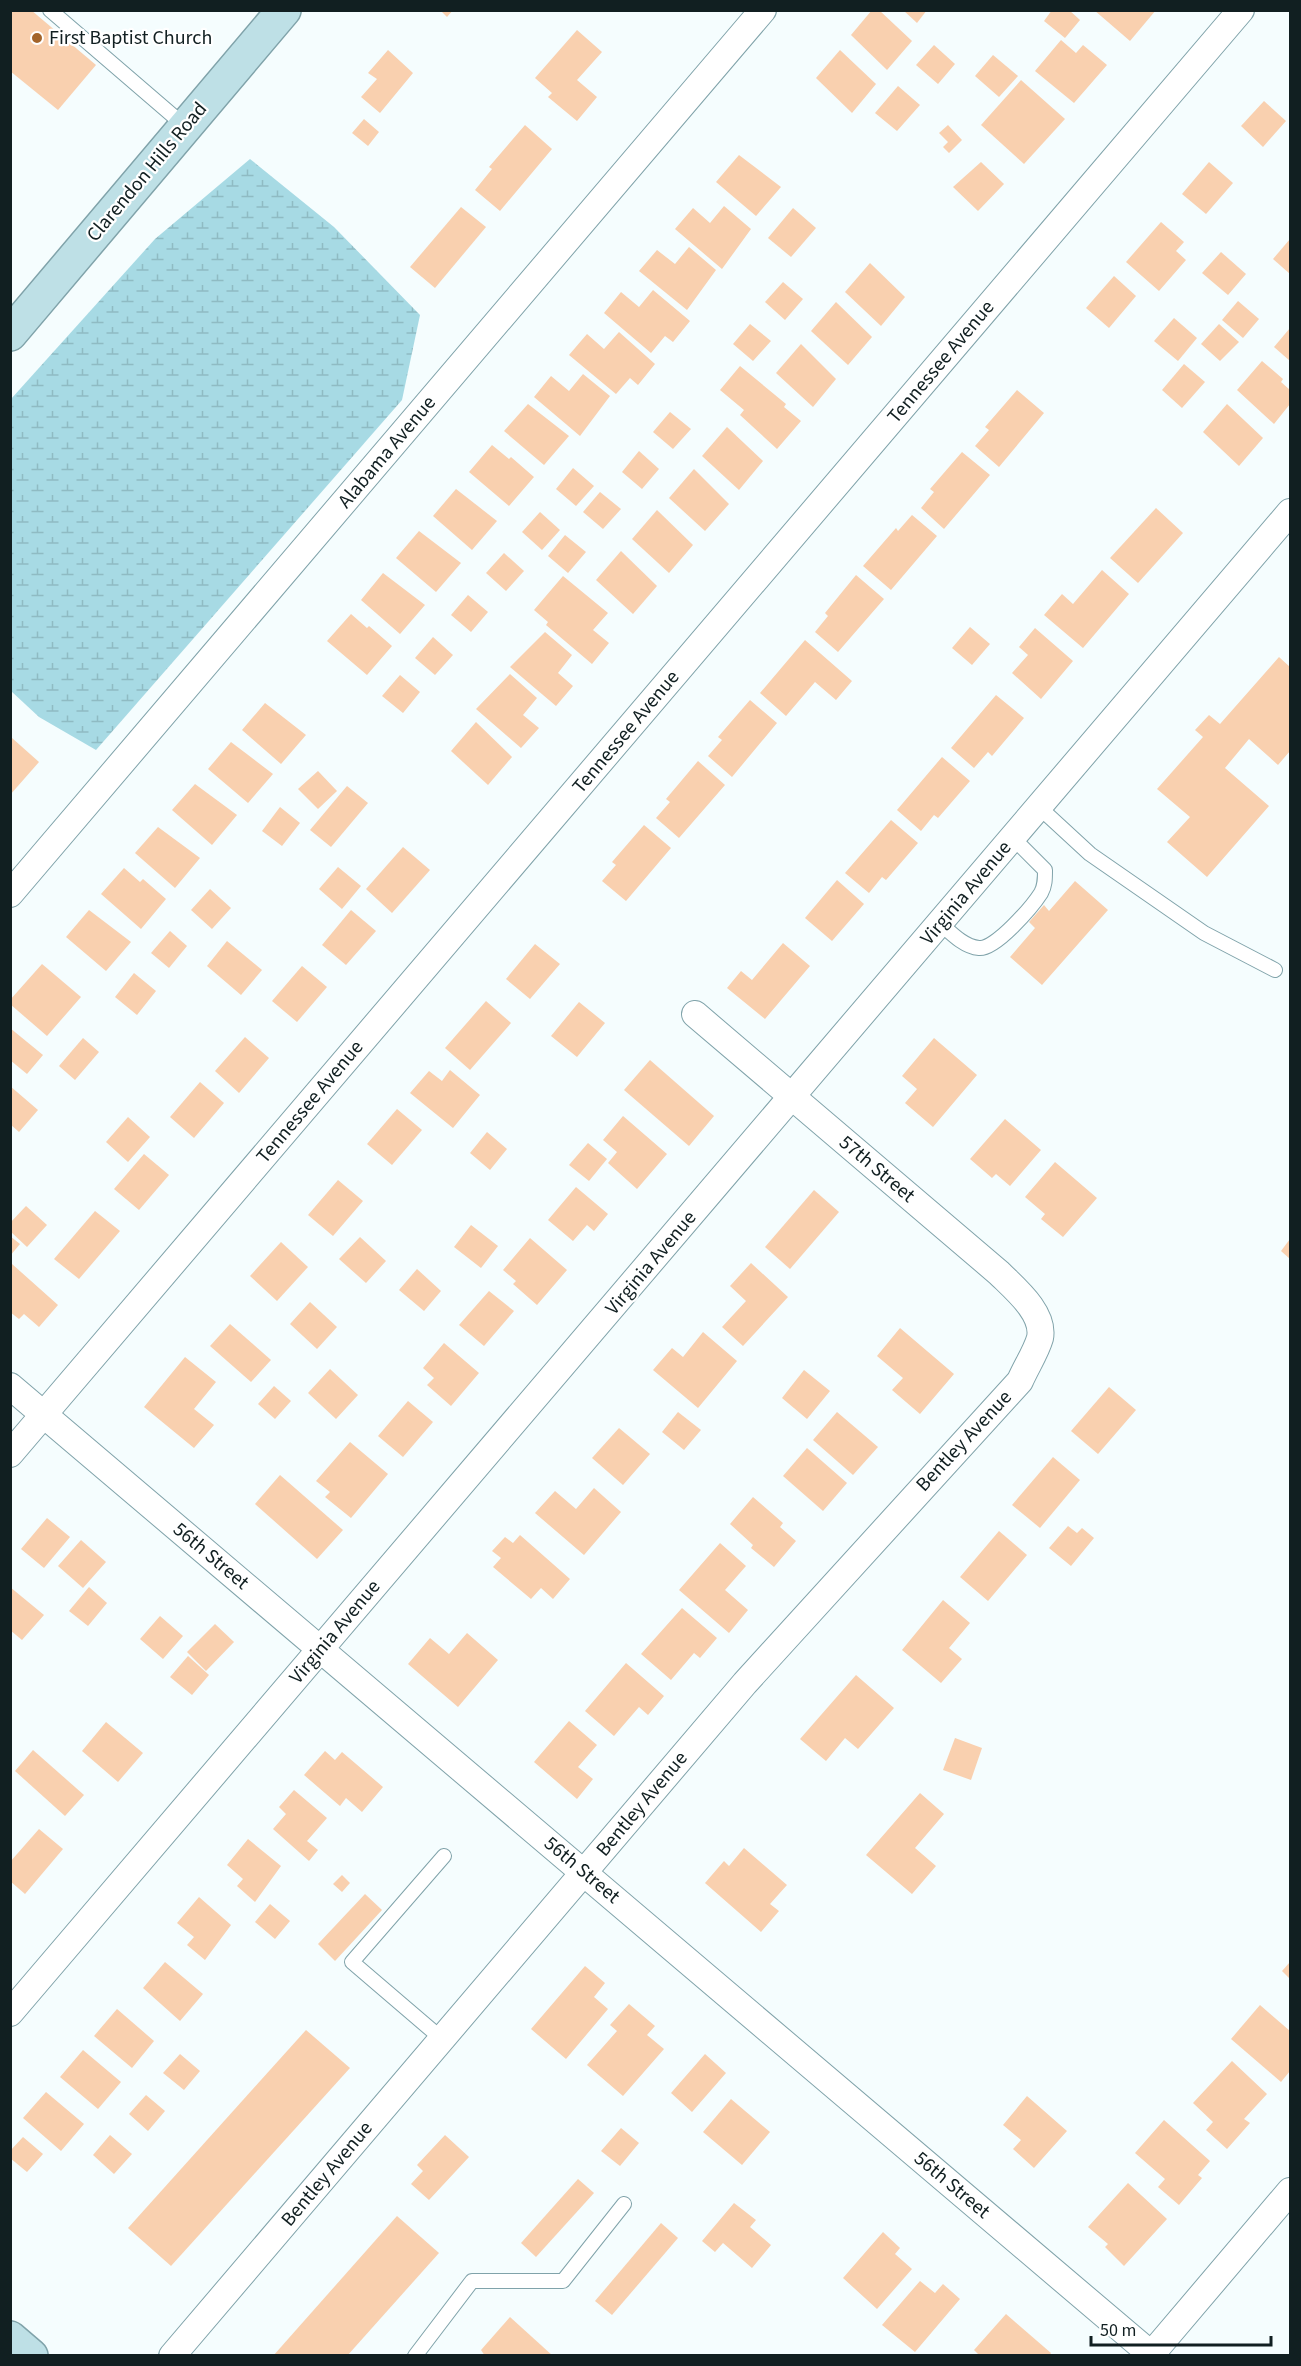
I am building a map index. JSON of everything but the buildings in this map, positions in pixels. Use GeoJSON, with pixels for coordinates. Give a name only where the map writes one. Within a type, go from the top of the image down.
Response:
{"type":"FeatureCollection","features":[{"type":"Feature","properties":{"kind":"street","name":"Clarendon Hills Road"},"geometry":{"type":"LineString","coordinates":[[10,334],[284,10]]}},
{"type":"Feature","properties":{"kind":"street","name":"Alabama Avenue"},"geometry":{"type":"LineString","coordinates":[[10,894],[763,10]]}},
{"type":"Feature","properties":{"kind":"street","name":"Tennessee Avenue"},"geometry":{"type":"LineString","coordinates":[[10,1454],[1241,10]]}},
{"type":"Feature","properties":{"kind":"street","name":"Virginia Avenue"},"geometry":{"type":"LineString","coordinates":[[10,2013],[1290,512]]}},
{"type":"Feature","properties":{"kind":"street","name":"57th Street"},"geometry":{"type":"LineString","coordinates":[[695,1014],[999,1273],[1025,1300],[1038,1320],[1040,1337]]}},
{"type":"Feature","properties":{"kind":"street","name":"Bentley Avenue"},"geometry":{"type":"LineString","coordinates":[[172,2355],[769,1657],[1020,1381],[1040,1337]]}},
{"type":"Feature","properties":{"kind":"street","name":"56th Street"},"geometry":{"type":"LineString","coordinates":[[10,1386],[1151,2355]]}},
{"type":"Feature","properties":{"kind":"street"},"geometry":{"type":"LineString","coordinates":[[1151,2355],[1290,2191]]}},
{"type":"Feature","properties":{"kind":"street"},"geometry":{"type":"LineString","coordinates":[[10,2338],[31,2355]]}},
{"type":"Feature","properties":{"kind":"lane"},"geometry":{"type":"LineString","coordinates":[[50,10],[186,127]]}},
{"type":"Feature","properties":{"kind":"lane"},"geometry":{"type":"LineString","coordinates":[[1039,807],[1090,854],[1204,933],[1275,970]]}},
{"type":"Feature","properties":{"kind":"lane"},"geometry":{"type":"LineString","coordinates":[[940,923],[968,944],[980,948],[992,946],[1035,901],[1045,882],[1045,870],[1013,838]]}},
{"type":"Feature","properties":{"kind":"lane"},"geometry":{"type":"LineString","coordinates":[[442,2039],[352,1962],[444,1856]]}},
{"type":"Feature","properties":{"kind":"lane"},"geometry":{"type":"LineString","coordinates":[[415,2355],[472,2281],[563,2281],[624,2204]]}},
{"type":"Feature","properties":{"kind":"green space"},"geometry":{"type":"Polygon","coordinates":[[[250,159],[334,227],[420,315],[402,400],[96,750],[39,717],[11,691],[11,399],[155,239],[250,159]]]}},
{"type":"Feature","properties":{"kind":"place","name":"First Baptist Church"},"geometry":{"type":"Point","coordinates":[37,38]}}]}
